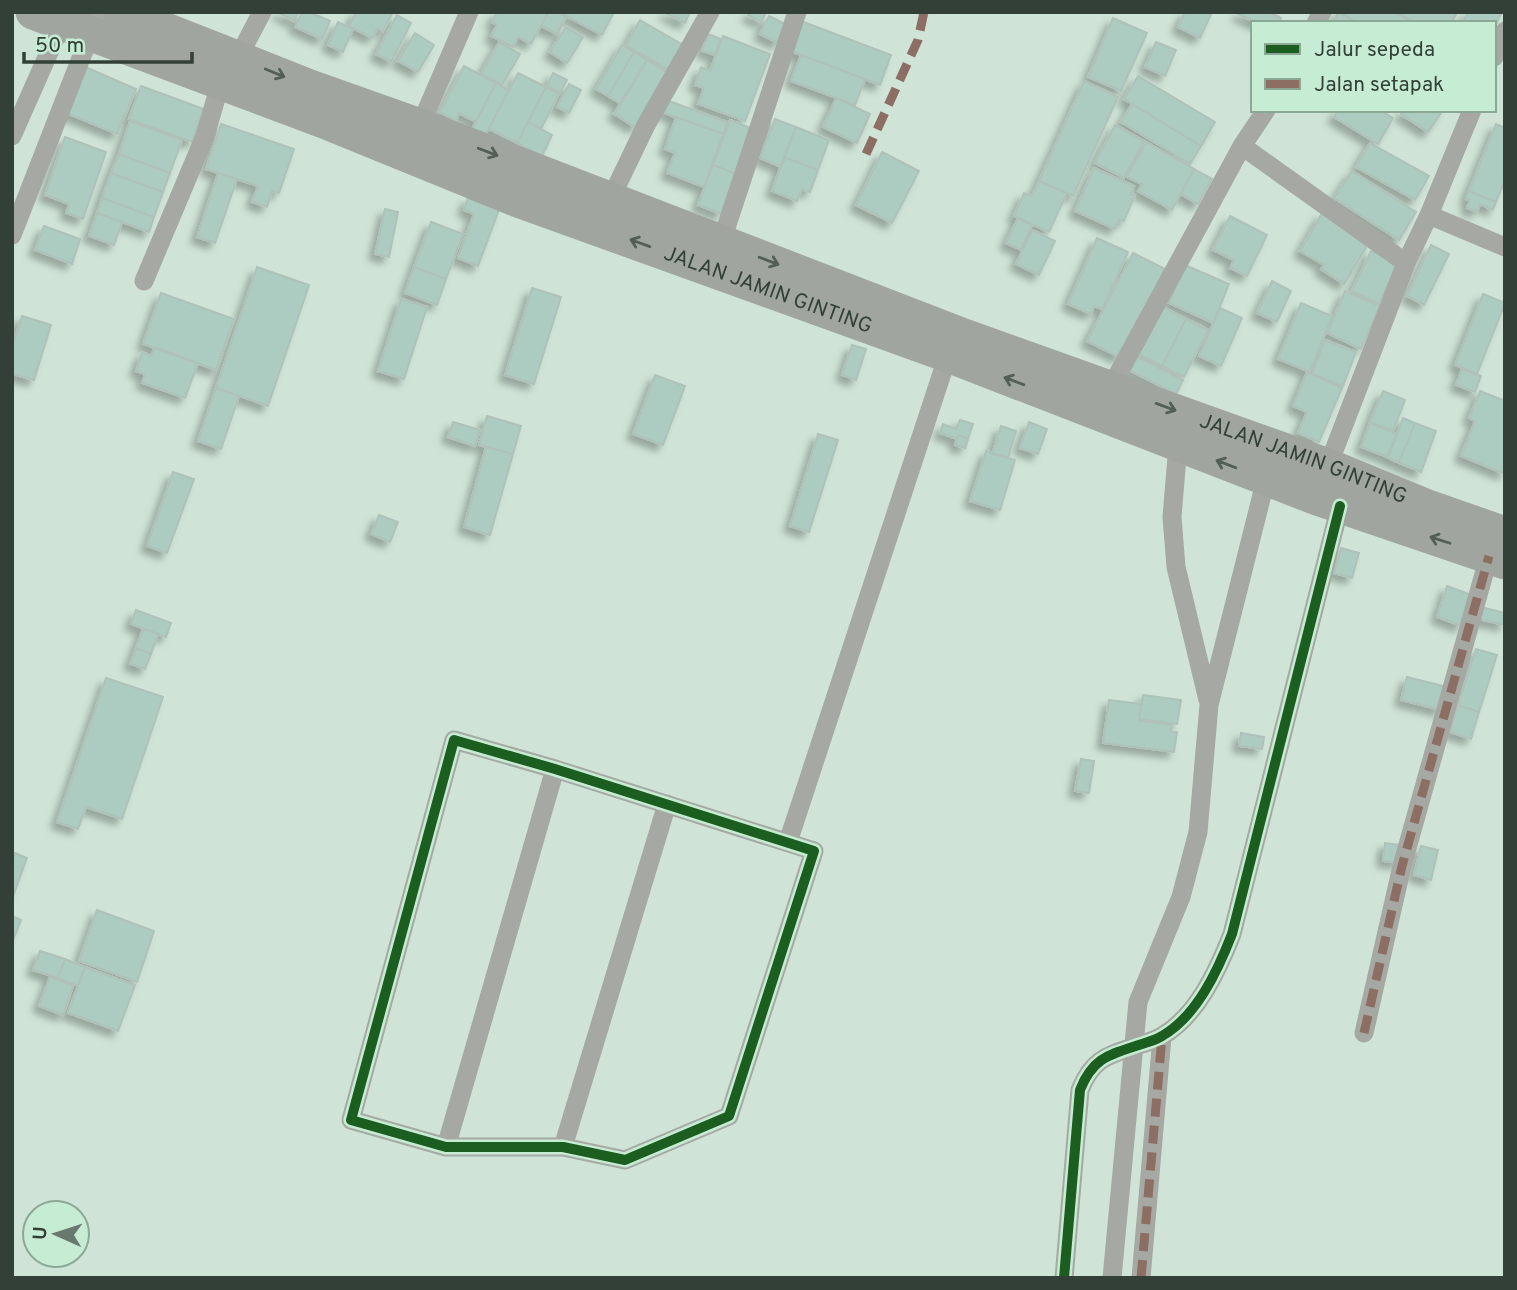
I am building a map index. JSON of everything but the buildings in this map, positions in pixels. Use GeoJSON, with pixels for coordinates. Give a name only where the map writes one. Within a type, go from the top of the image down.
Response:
{"type":"FeatureCollection","features":[{"type":"Feature","properties":{"kind":"highway","name":"JALAN JAMIN GINTING"},"geometry":{"type":"LineString","coordinates":[[120,12],[229,70],[518,200],[948,355],[1340,506],[1500,551]]}},
{"type":"Feature","properties":{"kind":"highway","name":"JALAN JAMIN GINTING"},"geometry":{"type":"LineString","coordinates":[[71,20],[229,70],[310,87],[420,126],[964,336],[1328,466],[1425,506],[1500,551]]}},
{"type":"Feature","properties":{"kind":"street"},"geometry":{"type":"LineString","coordinates":[[144,281],[205,136],[229,70],[262,12]]}},
{"type":"Feature","properties":{"kind":"street"},"geometry":{"type":"LineString","coordinates":[[420,126],[469,12]]}},
{"type":"Feature","properties":{"kind":"street"},"geometry":{"type":"LineString","coordinates":[[610,200],[646,125],[710,12]]}},
{"type":"Feature","properties":{"kind":"street"},"geometry":{"type":"LineString","coordinates":[[722,243],[797,12]]}},
{"type":"Feature","properties":{"kind":"street"},"geometry":{"type":"LineString","coordinates":[[12,136],[71,20]]}},
{"type":"Feature","properties":{"kind":"street"},"geometry":{"type":"LineString","coordinates":[[12,235],[71,20]]}},
{"type":"Feature","properties":{"kind":"street"},"geometry":{"type":"LineString","coordinates":[[1496,52],[1505,31]]}},
{"type":"Feature","properties":{"kind":"street"},"geometry":{"type":"LineString","coordinates":[[1111,387],[1242,146],[1265,112]]}},
{"type":"Feature","properties":{"kind":"street"},"geometry":{"type":"LineString","coordinates":[[1328,466],[1406,263],[1471,112]]}},
{"type":"Feature","properties":{"kind":"street"},"geometry":{"type":"LineString","coordinates":[[1242,146],[1406,263]]}},
{"type":"Feature","properties":{"kind":"street"},"geometry":{"type":"LineString","coordinates":[[1429,215],[1505,247]]}},
{"type":"Feature","properties":{"kind":"street"},"geometry":{"type":"LineString","coordinates":[[788,842],[948,355]]}},
{"type":"Feature","properties":{"kind":"street"},"geometry":{"type":"LineString","coordinates":[[1178,445],[1172,517],[1176,567],[1209,705]]}},
{"type":"Feature","properties":{"kind":"street"},"geometry":{"type":"LineString","coordinates":[[1112,1278],[1138,1002],[1181,897],[1198,832],[1209,705],[1266,479]]}},
{"type":"Feature","properties":{"kind":"street"},"geometry":{"type":"LineString","coordinates":[[1064,1278],[1080,1090],[1087,1072],[1097,1061],[1162,1037],[1181,1021],[1215,977],[1232,934],[1340,506]]}},
{"type":"Feature","properties":{"kind":"street"},"geometry":{"type":"LineString","coordinates":[[1364,1033],[1402,866],[1500,551]]}},
{"type":"Feature","properties":{"kind":"street"},"geometry":{"type":"LineString","coordinates":[[454,740],[667,804],[814,851],[729,1116],[625,1160],[563,1147],[446,1147],[351,1120],[454,740]]}},
{"type":"Feature","properties":{"kind":"street"},"geometry":{"type":"LineString","coordinates":[[446,1147],[555,769]]}},
{"type":"Feature","properties":{"kind":"street"},"geometry":{"type":"LineString","coordinates":[[563,1147],[667,804]]}},
{"type":"Feature","properties":{"kind":"street"},"geometry":{"type":"LineString","coordinates":[[1141,1278],[1162,1037]]}},
{"type":"Feature","properties":{"kind":"marked path"},"geometry":{"type":"LineString","coordinates":[[866,154],[918,40],[924,12]]}},
{"type":"Feature","properties":{"kind":"marked path"},"geometry":{"type":"LineString","coordinates":[[1364,1033],[1402,866],[1489,556]]}},
{"type":"Feature","properties":{"kind":"marked path"},"geometry":{"type":"LineString","coordinates":[[1141,1278],[1162,1037]]}},
{"type":"Feature","properties":{"kind":"cycle path"},"geometry":{"type":"LineString","coordinates":[[1064,1278],[1080,1090],[1091,1070],[1104,1059],[1157,1039],[1186,1017],[1205,991],[1220,962],[1232,934],[1340,506]]}},
{"type":"Feature","properties":{"kind":"cycle path"},"geometry":{"type":"LineString","coordinates":[[454,740],[814,851],[729,1116],[625,1160],[563,1147],[446,1147],[351,1120],[454,740]]}}]}
